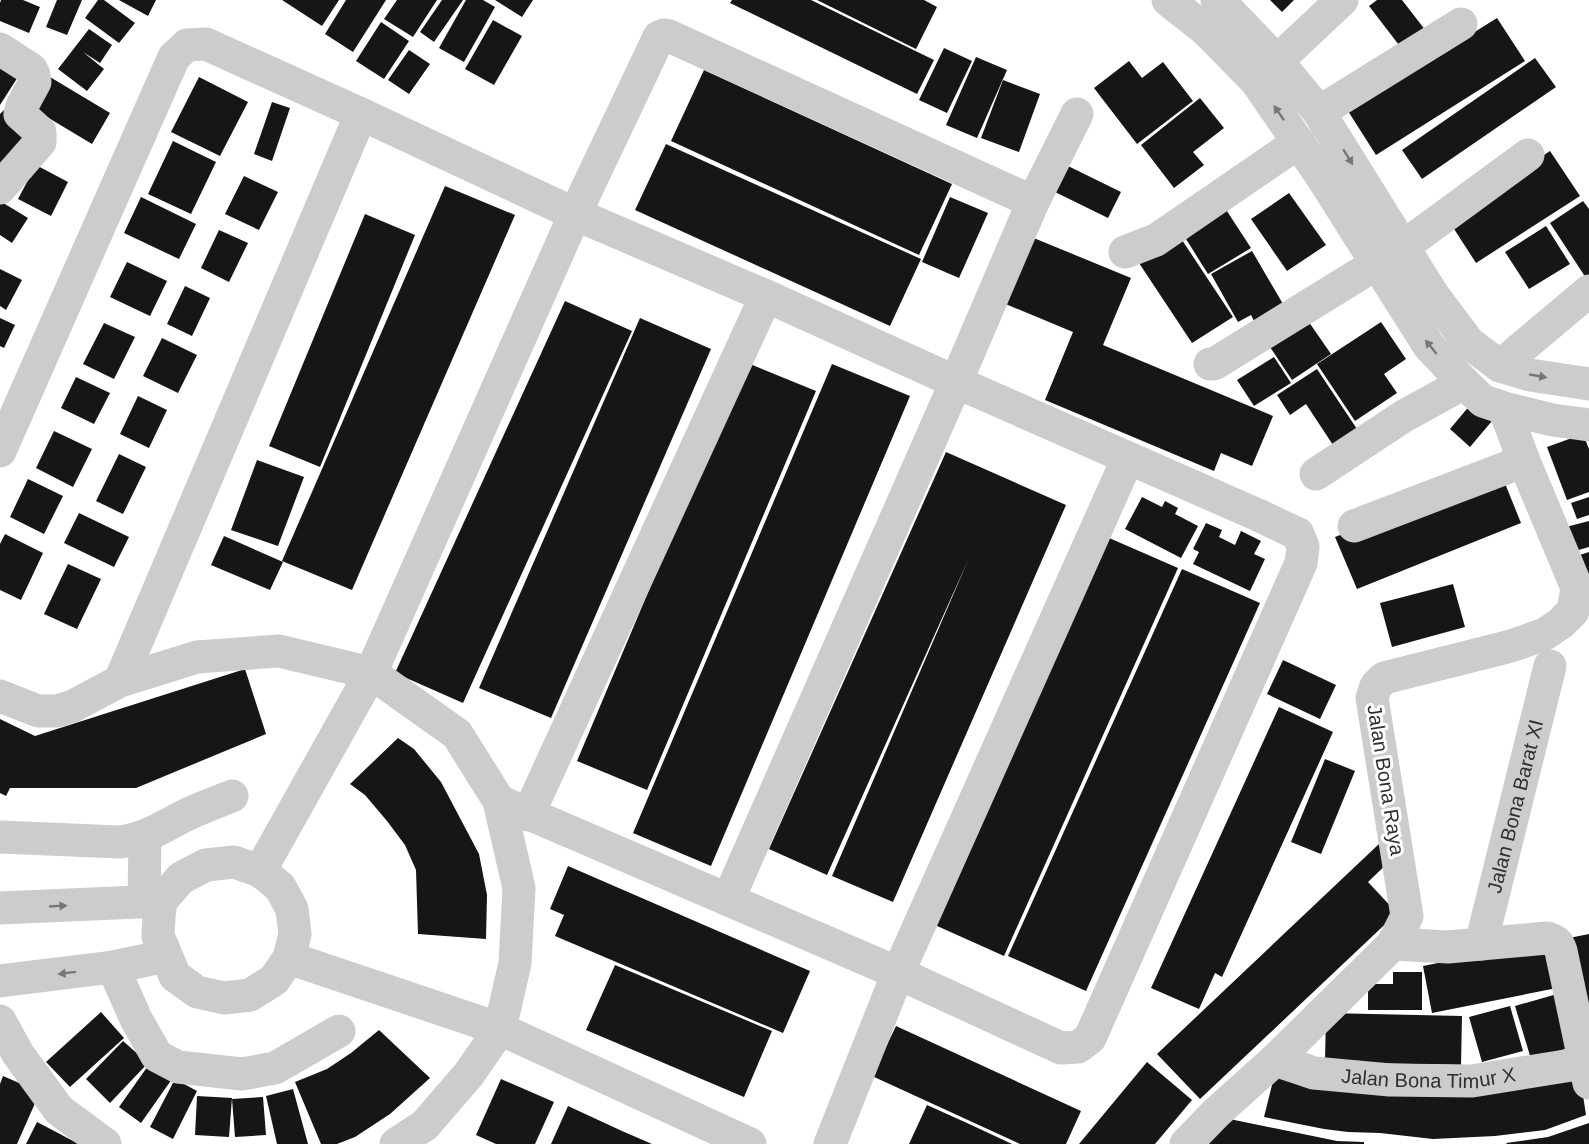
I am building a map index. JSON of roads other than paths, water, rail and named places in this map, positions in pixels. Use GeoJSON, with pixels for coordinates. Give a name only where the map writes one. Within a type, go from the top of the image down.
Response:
{"type":"FeatureCollection","features":[{"type":"Feature","properties":{"kind":"street"},"geometry":{"type":"LineString","coordinates":[[1168,0],[1206,30],[1256,81],[1299,142],[1429,346],[1464,383],[1483,401],[1504,408],[1553,420],[1589,424]]}},
{"type":"Feature","properties":{"kind":"street"},"geometry":{"type":"LineString","coordinates":[[1217,0],[1277,61],[1319,112],[1433,295],[1469,343],[1500,366],[1530,375],[1589,384]]}},
{"type":"Feature","properties":{"kind":"street"},"geometry":{"type":"LineString","coordinates":[[1277,61],[1342,0]]}},
{"type":"Feature","properties":{"kind":"street"},"geometry":{"type":"LineString","coordinates":[[1319,112],[1461,24]]}},
{"type":"Feature","properties":{"kind":"street"},"geometry":{"type":"LineString","coordinates":[[260,871],[371,673],[575,214],[659,37],[669,36],[1033,202]]}},
{"type":"Feature","properties":{"kind":"street"},"geometry":{"type":"LineString","coordinates":[[0,451],[174,57],[187,45],[206,44],[575,214],[766,296],[1258,515],[1298,534],[1303,547],[1301,563],[1090,1038],[1078,1047],[1061,1048],[898,973],[513,808],[457,734],[371,673],[279,651],[198,657],[120,681],[73,706],[57,711],[38,711],[0,696]]}},
{"type":"Feature","properties":{"kind":"street"},"geometry":{"type":"LineString","coordinates":[[0,49],[31,69],[34,75],[35,82],[20,114],[40,132],[40,142],[0,188]]}},
{"type":"Feature","properties":{"kind":"street"},"geometry":{"type":"LineString","coordinates":[[120,681],[361,114]]}},
{"type":"Feature","properties":{"kind":"street"},"geometry":{"type":"LineString","coordinates":[[728,900],[1033,202],[1077,114]]}},
{"type":"Feature","properties":{"kind":"street"},"geometry":{"type":"LineString","coordinates":[[1125,252],[1156,240],[1299,142]]}},
{"type":"Feature","properties":{"kind":"street"},"geometry":{"type":"LineString","coordinates":[[1404,246],[1528,155]]}},
{"type":"Feature","properties":{"kind":"street"},"geometry":{"type":"LineString","coordinates":[[1340,205],[1370,193]]}},
{"type":"Feature","properties":{"kind":"street"},"geometry":{"type":"LineString","coordinates":[[1210,364],[1214,364],[1377,264]]}},
{"type":"Feature","properties":{"kind":"street"},"geometry":{"type":"LineString","coordinates":[[1500,366],[1589,291]]}},
{"type":"Feature","properties":{"kind":"street"},"geometry":{"type":"LineString","coordinates":[[396,1144],[425,1125],[469,1074],[500,1029],[515,963],[519,888],[513,808],[766,296]]}},
{"type":"Feature","properties":{"kind":"street"},"geometry":{"type":"LineString","coordinates":[[1316,474],[1404,416],[1464,383]]}},
{"type":"Feature","properties":{"kind":"street","name":"Jalan Bona Raya"},"geometry":{"type":"LineString","coordinates":[[1186,1144],[1394,944],[1407,916],[1372,698],[1376,686],[1384,678],[1511,646],[1545,634],[1573,611],[1576,588],[1504,408]]}},
{"type":"Feature","properties":{"kind":"street"},"geometry":{"type":"LineString","coordinates":[[830,1144],[898,973],[1128,458]]}},
{"type":"Feature","properties":{"kind":"street"},"geometry":{"type":"LineString","coordinates":[[1354,526],[1524,461]]}},
{"type":"Feature","properties":{"kind":"street","name":"Jalan Bona Barat XI"},"geometry":{"type":"LineString","coordinates":[[1481,944],[1550,666]]}},
{"type":"Feature","properties":{"kind":"street"},"geometry":{"type":"LineString","coordinates":[[0,837],[118,842],[132,840],[232,796]]}},
{"type":"Feature","properties":{"kind":"street"},"geometry":{"type":"LineString","coordinates":[[0,908],[152,901],[182,878],[206,865],[234,862],[260,871],[280,887],[292,909],[295,934],[289,958],[274,980],[250,995],[224,998],[197,992],[175,976],[158,936],[152,901],[145,836]]}},
{"type":"Feature","properties":{"kind":"street"},"geometry":{"type":"LineString","coordinates":[[1394,944],[1448,947],[1547,938],[1555,940],[1559,943],[1587,1073]]}},
{"type":"Feature","properties":{"kind":"street"},"geometry":{"type":"LineString","coordinates":[[0,981],[113,968],[165,956]]}},
{"type":"Feature","properties":{"kind":"street"},"geometry":{"type":"LineString","coordinates":[[289,958],[500,1029],[750,1144]]}},
{"type":"Feature","properties":{"kind":"street"},"geometry":{"type":"LineString","coordinates":[[113,968],[136,1019],[157,1056],[178,1067],[242,1074],[275,1068],[339,1031]]}},
{"type":"Feature","properties":{"kind":"street"},"geometry":{"type":"LineString","coordinates":[[0,1021],[18,1054],[59,1110],[105,1144]]}},
{"type":"Feature","properties":{"kind":"street","name":"Jalan Bona Timur X"},"geometry":{"type":"LineString","coordinates":[[1275,1060],[1314,1073],[1390,1080],[1472,1081],[1587,1073]]}}]}
